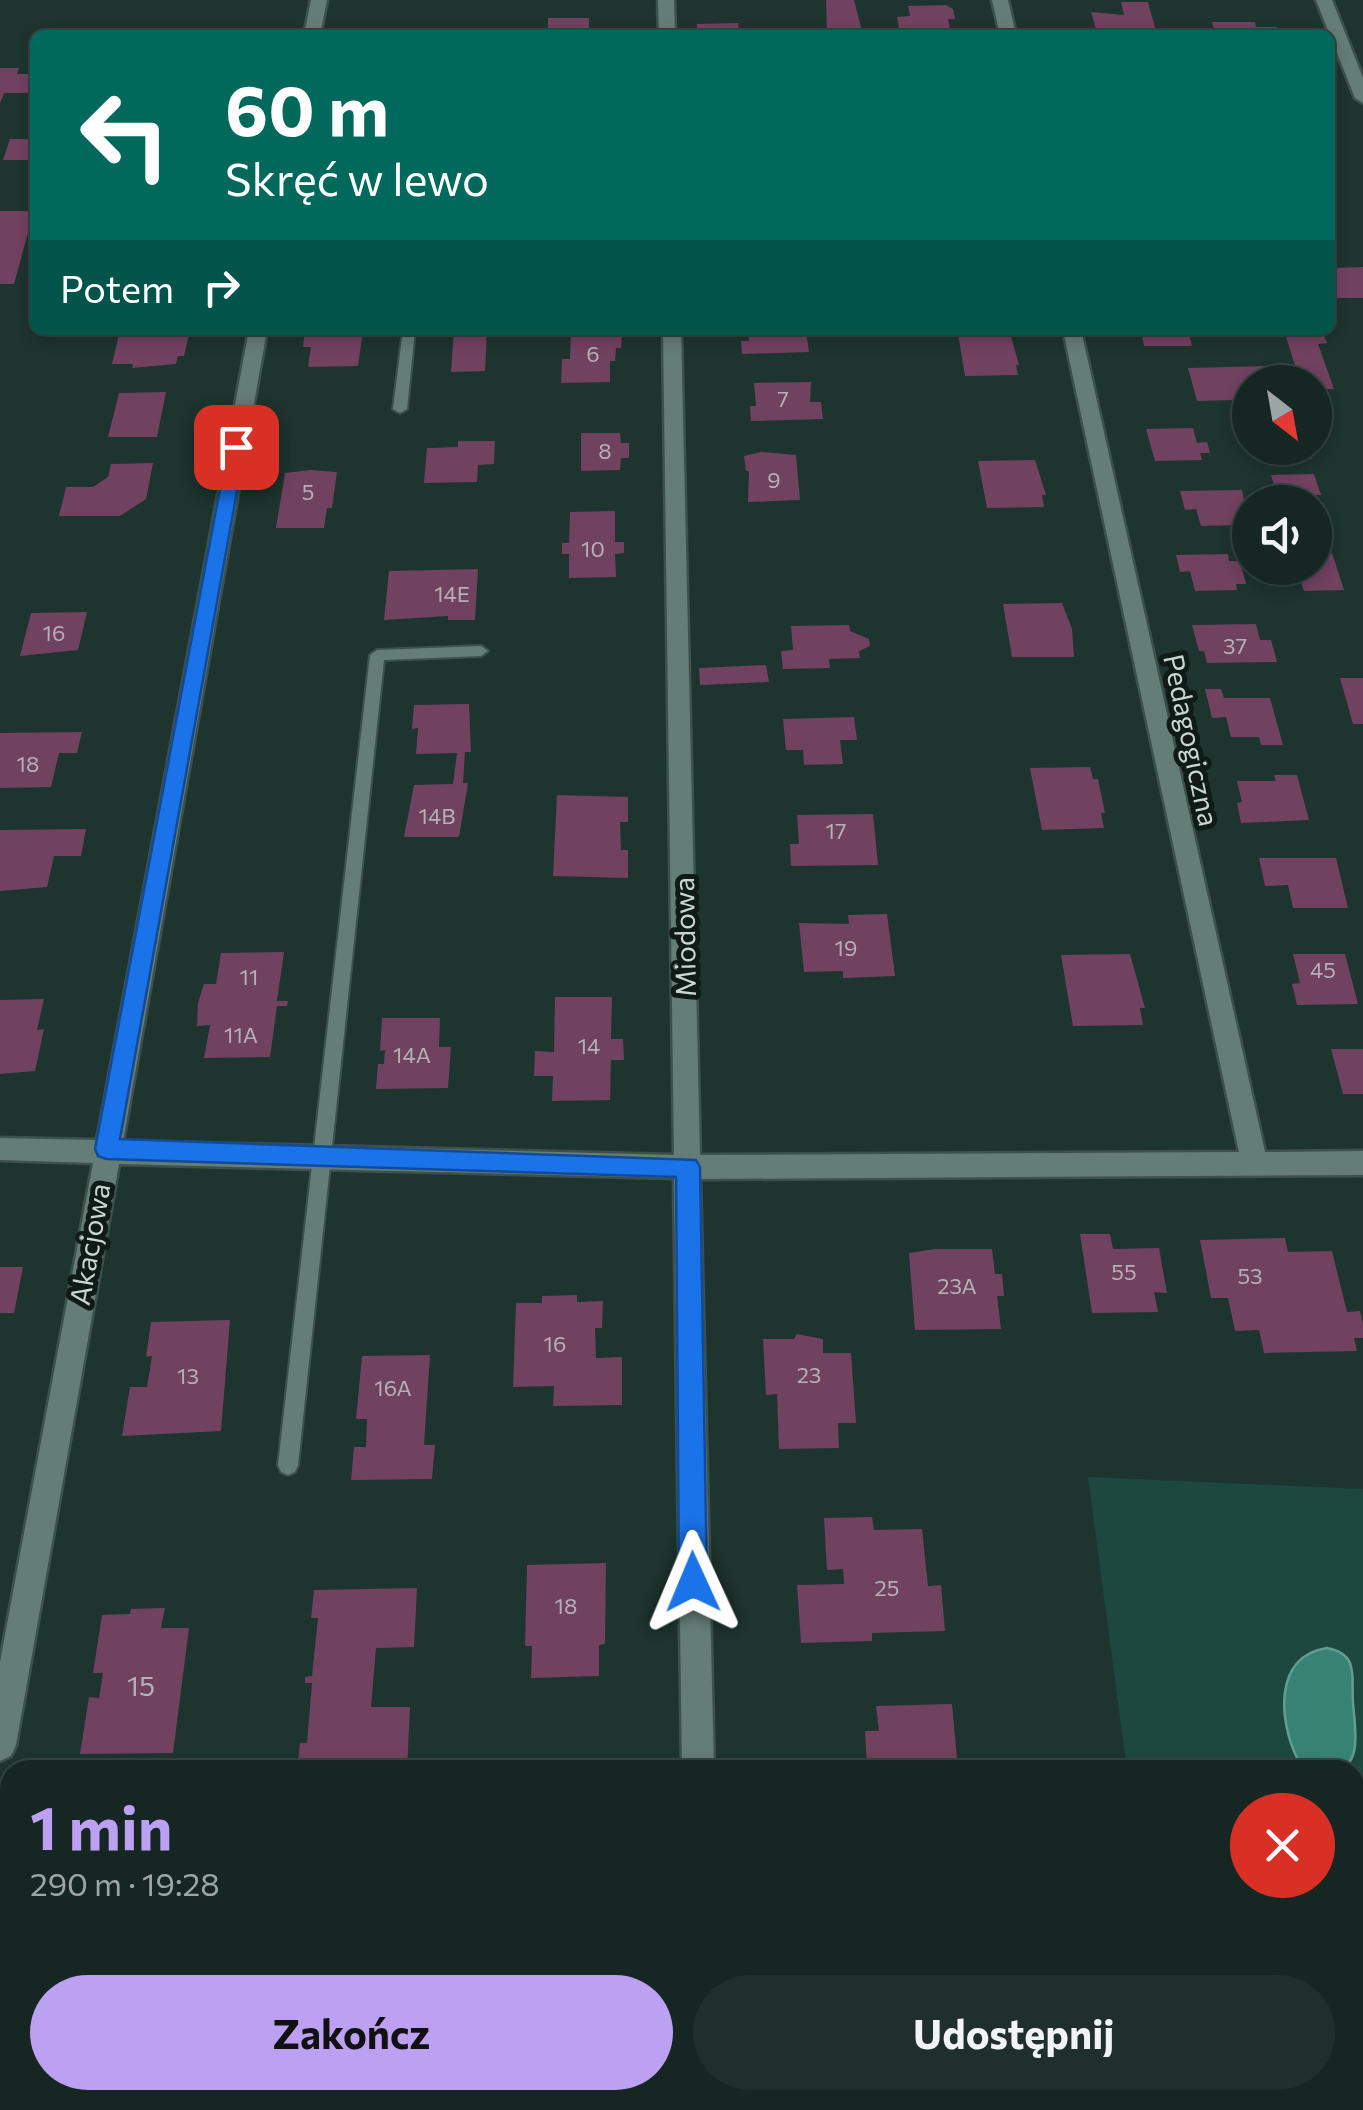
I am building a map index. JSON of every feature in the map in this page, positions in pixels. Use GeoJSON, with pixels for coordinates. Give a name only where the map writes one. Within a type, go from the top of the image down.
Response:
{"type":"FeatureCollection","features":[{"type":"Feature","properties":{"kind":"street"},"geometry":{"type":"LineString","coordinates":[[313,30],[318,0]]}},
{"type":"Feature","properties":{"kind":"street"},"geometry":{"type":"LineString","coordinates":[[666,0],[667,30]]}},
{"type":"Feature","properties":{"kind":"street"},"geometry":{"type":"LineString","coordinates":[[1000,0],[1007,30]]}},
{"type":"Feature","properties":{"kind":"street"},"geometry":{"type":"LineString","coordinates":[[1324,0],[1363,98]]}},
{"type":"Feature","properties":{"kind":"street","name":"Akacjowa"},"geometry":{"type":"LineString","coordinates":[[0,1745],[257,335]]}},
{"type":"Feature","properties":{"kind":"street","name":"Miodowa"},"geometry":{"type":"LineString","coordinates":[[672,335],[698,1760]]}},
{"type":"Feature","properties":{"kind":"street","name":"Pedagogiczna"},"geometry":{"type":"LineString","coordinates":[[1073,335],[1254,1163]]}},
{"type":"Feature","properties":{"kind":"street"},"geometry":{"type":"LineString","coordinates":[[0,1149],[688,1167],[1363,1163]]}},
{"type":"Feature","properties":{"kind":"lane"},"geometry":{"type":"LineString","coordinates":[[400,409],[408,335]]}},
{"type":"Feature","properties":{"kind":"lane"},"geometry":{"type":"LineString","coordinates":[[288,1464],[377,655],[481,651]]}},
{"type":"Feature","properties":{"kind":"shaded area"},"geometry":{"type":"Polygon","coordinates":[[[1088,1477],[1363,1489],[1363,1760],[1126,1760],[1088,1477]]]}},
{"type":"Feature","properties":{"kind":"shaded area"},"geometry":{"type":"Polygon","coordinates":[[[1327,1648],[1338,1651],[1352,1668],[1355,1746],[1350,1760],[1299,1760],[1291,1743],[1285,1692],[1297,1663],[1327,1648]]]}},
{"type":"Feature","properties":{"kind":"building"},"geometry":{"type":"Polygon","coordinates":[[[826,0],[854,0],[862,30],[827,30],[826,0]]]}},
{"type":"Feature","properties":{"kind":"building"},"geometry":{"type":"Polygon","coordinates":[[[1121,2],[1148,2],[1156,30],[1096,30],[1091,12],[1124,15],[1121,2]]]}},
{"type":"Feature","properties":{"kind":"building"},"geometry":{"type":"Polygon","coordinates":[[[946,5],[953,9],[955,19],[948,19],[950,30],[899,30],[897,17],[910,16],[908,6],[946,5]]]}},
{"type":"Feature","properties":{"kind":"building"},"geometry":{"type":"Polygon","coordinates":[[[548,18],[589,18],[589,30],[548,30],[548,18]]]}},
{"type":"Feature","properties":{"kind":"building"},"geometry":{"type":"Polygon","coordinates":[[[1212,22],[1255,22],[1256,27],[1279,30],[1214,30],[1212,22]]]}},
{"type":"Feature","properties":{"kind":"building"},"geometry":{"type":"Polygon","coordinates":[[[738,23],[739,30],[697,30],[697,24],[738,23]]]}},
{"type":"Feature","properties":{"kind":"building"},"geometry":{"type":"Polygon","coordinates":[[[0,68],[19,68],[17,74],[30,74],[30,93],[4,93],[0,103],[0,68]]]}},
{"type":"Feature","properties":{"kind":"building"},"geometry":{"type":"Polygon","coordinates":[[[10,139],[30,139],[30,160],[3,160],[10,139]]]}},
{"type":"Feature","properties":{"kind":"building"},"geometry":{"type":"Polygon","coordinates":[[[0,211],[30,211],[30,226],[14,284],[0,284],[0,211]]]}},
{"type":"Feature","properties":{"kind":"building"},"geometry":{"type":"Polygon","coordinates":[[[1363,267],[1363,298],[1336,298],[1335,268],[1363,267]]]}},
{"type":"Feature","properties":{"kind":"building"},"geometry":{"type":"Polygon","coordinates":[[[119,335],[189,335],[184,356],[178,356],[176,364],[132,368],[133,364],[112,364],[119,335]]]}},
{"type":"Feature","properties":{"kind":"building"},"geometry":{"type":"Polygon","coordinates":[[[304,335],[362,335],[358,366],[308,367],[311,347],[303,347],[304,335]]]}},
{"type":"Feature","properties":{"kind":"building"},"geometry":{"type":"Polygon","coordinates":[[[454,335],[487,335],[485,371],[451,372],[454,335]]]}},
{"type":"Feature","properties":{"kind":"building"},"geometry":{"type":"Polygon","coordinates":[[[571,335],[622,335],[621,348],[616,348],[615,361],[610,361],[610,382],[561,383],[562,359],[570,359],[571,335]]]}},
{"type":"Feature","properties":{"kind":"building"},"geometry":{"type":"Polygon","coordinates":[[[748,335],[807,335],[809,352],[742,354],[741,341],[749,341],[748,335]]]}},
{"type":"Feature","properties":{"kind":"building"},"geometry":{"type":"Polygon","coordinates":[[[958,335],[1011,335],[1018,375],[965,376],[958,335]]]}},
{"type":"Feature","properties":{"kind":"building"},"geometry":{"type":"Polygon","coordinates":[[[1142,335],[1189,335],[1192,346],[1144,346],[1142,335]]]}},
{"type":"Feature","properties":{"kind":"building"},"geometry":{"type":"Polygon","coordinates":[[[1286,335],[1324,335],[1327,343],[1318,344],[1325,365],[1295,365],[1286,335]]]}},
{"type":"Feature","properties":{"kind":"building"},"geometry":{"type":"Polygon","coordinates":[[[1232,367],[1232,400],[1197,401],[1188,368],[1232,367]]]}},
{"type":"Feature","properties":{"kind":"building"},"geometry":{"type":"Polygon","coordinates":[[[811,382],[810,402],[821,402],[823,419],[751,421],[750,406],[756,406],[754,383],[811,382]]]}},
{"type":"Feature","properties":{"kind":"building"},"geometry":{"type":"Polygon","coordinates":[[[166,392],[157,437],[108,437],[119,393],[166,392]]]}},
{"type":"Feature","properties":{"kind":"building"},"geometry":{"type":"Polygon","coordinates":[[[1193,428],[1197,443],[1207,442],[1210,453],[1200,453],[1202,460],[1155,461],[1146,429],[1193,428]]]}},
{"type":"Feature","properties":{"kind":"building"},"geometry":{"type":"Polygon","coordinates":[[[581,433],[620,433],[621,443],[629,443],[629,458],[621,458],[620,470],[581,471],[581,433]]]}},
{"type":"Feature","properties":{"kind":"building"},"geometry":{"type":"Polygon","coordinates":[[[458,441],[495,441],[494,464],[478,465],[477,482],[424,483],[427,448],[458,447],[458,441]]]}},
{"type":"Feature","properties":{"kind":"building"},"geometry":{"type":"Polygon","coordinates":[[[761,452],[796,455],[800,500],[748,502],[749,471],[744,456],[761,452]]]}},
{"type":"Feature","properties":{"kind":"building"},"geometry":{"type":"Polygon","coordinates":[[[1035,460],[1046,495],[1042,495],[1044,507],[987,508],[978,461],[1035,460]]]}},
{"type":"Feature","properties":{"kind":"building"},"geometry":{"type":"Polygon","coordinates":[[[153,463],[146,499],[120,516],[59,516],[66,487],[93,487],[108,477],[111,464],[153,463]]]}},
{"type":"Feature","properties":{"kind":"building"},"geometry":{"type":"Polygon","coordinates":[[[337,472],[332,508],[327,508],[324,528],[276,528],[285,473],[337,472]]]}},
{"type":"Feature","properties":{"kind":"building"},"geometry":{"type":"Polygon","coordinates":[[[1314,474],[1318,485],[1274,485],[1271,475],[1314,474]]]}},
{"type":"Feature","properties":{"kind":"building"},"geometry":{"type":"Polygon","coordinates":[[[1232,490],[1232,525],[1201,526],[1196,509],[1185,510],[1180,491],[1232,490]]]}},
{"type":"Feature","properties":{"kind":"building"},"geometry":{"type":"Polygon","coordinates":[[[615,511],[615,542],[624,542],[624,553],[615,554],[616,577],[569,578],[569,554],[562,554],[562,543],[569,543],[570,512],[615,511]]]}},
{"type":"Feature","properties":{"kind":"building"},"geometry":{"type":"Polygon","coordinates":[[[1332,553],[1344,590],[1304,591],[1302,585],[1332,585],[1332,553]]]}},
{"type":"Feature","properties":{"kind":"building"},"geometry":{"type":"Polygon","coordinates":[[[1228,554],[1232,561],[1232,585],[1237,590],[1195,591],[1190,571],[1180,572],[1176,555],[1228,554]]]}},
{"type":"Feature","properties":{"kind":"building"},"geometry":{"type":"Polygon","coordinates":[[[478,569],[475,620],[448,620],[448,616],[384,620],[389,571],[478,569]]]}},
{"type":"Feature","properties":{"kind":"building"},"geometry":{"type":"Polygon","coordinates":[[[1062,603],[1072,629],[1074,657],[1012,657],[1003,604],[1062,603]]]}},
{"type":"Feature","properties":{"kind":"building"},"geometry":{"type":"Polygon","coordinates":[[[87,612],[78,650],[20,656],[31,613],[87,612]]]}},
{"type":"Feature","properties":{"kind":"building"},"geometry":{"type":"Polygon","coordinates":[[[1256,624],[1260,640],[1271,640],[1277,662],[1207,663],[1204,651],[1199,651],[1192,625],[1256,624]]]}},
{"type":"Feature","properties":{"kind":"building"},"geometry":{"type":"Polygon","coordinates":[[[849,625],[850,631],[869,639],[870,646],[859,651],[860,658],[829,659],[830,668],[783,669],[781,651],[793,650],[791,626],[849,625]]]}},
{"type":"Feature","properties":{"kind":"building"},"geometry":{"type":"Polygon","coordinates":[[[766,665],[769,682],[700,685],[699,668],[766,665]]]}},
{"type":"Feature","properties":{"kind":"building"},"geometry":{"type":"Polygon","coordinates":[[[1340,678],[1363,678],[1363,724],[1353,724],[1340,678]]]}},
{"type":"Feature","properties":{"kind":"building"},"geometry":{"type":"Polygon","coordinates":[[[1205,689],[1221,689],[1224,698],[1270,698],[1283,745],[1261,745],[1259,737],[1231,737],[1226,717],[1212,718],[1205,689]]]}},
{"type":"Feature","properties":{"kind":"building"},"geometry":{"type":"Polygon","coordinates":[[[469,704],[471,752],[465,752],[463,783],[468,783],[459,837],[404,837],[414,785],[453,784],[457,753],[416,754],[418,728],[412,729],[414,705],[469,704]]]}},
{"type":"Feature","properties":{"kind":"building"},"geometry":{"type":"Polygon","coordinates":[[[854,717],[857,740],[840,740],[843,764],[804,765],[803,750],[786,750],[783,719],[854,717]]]}},
{"type":"Feature","properties":{"kind":"building"},"geometry":{"type":"Polygon","coordinates":[[[82,732],[77,753],[59,753],[51,787],[0,788],[0,733],[82,732]]]}},
{"type":"Feature","properties":{"kind":"building"},"geometry":{"type":"Polygon","coordinates":[[[1090,767],[1093,779],[1098,779],[1104,828],[1042,830],[1030,768],[1090,767]]]}},
{"type":"Feature","properties":{"kind":"building"},"geometry":{"type":"Polygon","coordinates":[[[1274,775],[1297,775],[1309,820],[1241,823],[1237,781],[1276,781],[1274,775]]]}},
{"type":"Feature","properties":{"kind":"building"},"geometry":{"type":"Polygon","coordinates":[[[557,795],[628,797],[628,822],[620,822],[621,850],[628,850],[628,878],[553,876],[557,795]]]}},
{"type":"Feature","properties":{"kind":"building"},"geometry":{"type":"Polygon","coordinates":[[[873,814],[878,865],[791,866],[790,844],[799,844],[797,815],[873,814]]]}},
{"type":"Feature","properties":{"kind":"building"},"geometry":{"type":"Polygon","coordinates":[[[86,829],[81,856],[54,856],[47,887],[0,891],[0,830],[86,829]]]}},
{"type":"Feature","properties":{"kind":"building"},"geometry":{"type":"Polygon","coordinates":[[[1259,858],[1336,858],[1348,908],[1293,908],[1288,885],[1265,886],[1259,858]]]}},
{"type":"Feature","properties":{"kind":"building"},"geometry":{"type":"Polygon","coordinates":[[[887,914],[895,976],[843,978],[843,971],[804,972],[799,923],[849,924],[848,915],[887,914]]]}},
{"type":"Feature","properties":{"kind":"building"},"geometry":{"type":"Polygon","coordinates":[[[284,952],[277,1001],[288,1001],[287,1006],[277,1006],[270,1057],[204,1058],[210,1025],[197,1026],[198,1003],[204,984],[216,984],[221,953],[284,952]]]}},
{"type":"Feature","properties":{"kind":"building"},"geometry":{"type":"Polygon","coordinates":[[[1130,954],[1145,1008],[1140,1008],[1143,1025],[1073,1026],[1061,955],[1130,954]]]}},
{"type":"Feature","properties":{"kind":"building"},"geometry":{"type":"Polygon","coordinates":[[[1293,954],[1345,954],[1358,1004],[1297,1005],[1292,984],[1300,983],[1293,954]]]}},
{"type":"Feature","properties":{"kind":"building"},"geometry":{"type":"Polygon","coordinates":[[[555,997],[612,997],[611,1039],[623,1039],[624,1060],[611,1060],[610,1100],[552,1101],[553,1076],[534,1076],[535,1051],[554,1052],[555,997]]]}},
{"type":"Feature","properties":{"kind":"building"},"geometry":{"type":"Polygon","coordinates":[[[44,999],[37,1030],[44,1029],[35,1071],[0,1074],[0,1000],[44,999]]]}},
{"type":"Feature","properties":{"kind":"building"},"geometry":{"type":"Polygon","coordinates":[[[382,1018],[440,1018],[439,1047],[451,1047],[448,1088],[376,1089],[378,1064],[384,1064],[385,1050],[380,1051],[382,1018]]]}},
{"type":"Feature","properties":{"kind":"building"},"geometry":{"type":"Polygon","coordinates":[[[1331,1049],[1363,1049],[1363,1094],[1343,1094],[1331,1049]]]}},
{"type":"Feature","properties":{"kind":"building"},"geometry":{"type":"Polygon","coordinates":[[[1080,1234],[1110,1234],[1113,1249],[1159,1248],[1167,1293],[1154,1292],[1158,1312],[1092,1313],[1080,1234]]]}},
{"type":"Feature","properties":{"kind":"building"},"geometry":{"type":"Polygon","coordinates":[[[1285,1238],[1288,1252],[1332,1251],[1347,1312],[1360,1311],[1363,1338],[1354,1338],[1357,1351],[1264,1353],[1259,1330],[1235,1331],[1228,1298],[1211,1298],[1200,1240],[1285,1238]]]}},
{"type":"Feature","properties":{"kind":"building"},"geometry":{"type":"Polygon","coordinates":[[[992,1249],[995,1274],[1002,1274],[1004,1296],[997,1296],[1001,1329],[915,1330],[909,1253],[992,1249]]]}},
{"type":"Feature","properties":{"kind":"building"},"geometry":{"type":"Polygon","coordinates":[[[0,1267],[23,1267],[14,1313],[0,1313],[0,1267]]]}},
{"type":"Feature","properties":{"kind":"building"},"geometry":{"type":"Polygon","coordinates":[[[577,1295],[577,1302],[603,1301],[602,1328],[595,1328],[596,1358],[622,1357],[622,1405],[553,1406],[554,1386],[513,1387],[516,1303],[542,1303],[542,1296],[577,1295]]]}},
{"type":"Feature","properties":{"kind":"building"},"geometry":{"type":"Polygon","coordinates":[[[230,1320],[221,1431],[122,1436],[130,1387],[147,1387],[152,1356],[146,1357],[151,1322],[230,1320]]]}},
{"type":"Feature","properties":{"kind":"building"},"geometry":{"type":"Polygon","coordinates":[[[797,1334],[823,1339],[823,1353],[851,1353],[856,1423],[838,1423],[839,1448],[779,1449],[777,1394],[766,1395],[763,1339],[794,1339],[797,1334]]]}},
{"type":"Feature","properties":{"kind":"building"},"geometry":{"type":"Polygon","coordinates":[[[430,1355],[424,1445],[435,1445],[432,1479],[351,1480],[354,1447],[366,1447],[367,1419],[356,1419],[362,1356],[430,1355]]]}},
{"type":"Feature","properties":{"kind":"building"},"geometry":{"type":"Polygon","coordinates":[[[872,1517],[874,1530],[922,1529],[928,1586],[941,1585],[945,1631],[872,1633],[872,1641],[801,1643],[797,1585],[844,1584],[843,1569],[827,1570],[824,1518],[872,1517]]]}},
{"type":"Feature","properties":{"kind":"building"},"geometry":{"type":"Polygon","coordinates":[[[606,1563],[605,1644],[599,1645],[599,1676],[531,1678],[532,1646],[525,1646],[527,1565],[606,1563]]]}},
{"type":"Feature","properties":{"kind":"building"},"geometry":{"type":"Polygon","coordinates":[[[417,1588],[414,1647],[376,1648],[371,1707],[410,1707],[407,1760],[298,1760],[300,1743],[307,1743],[312,1683],[305,1683],[305,1677],[312,1676],[318,1618],[311,1618],[314,1590],[417,1588]]]}},
{"type":"Feature","properties":{"kind":"building"},"geometry":{"type":"Polygon","coordinates":[[[165,1608],[161,1628],[189,1628],[173,1753],[80,1754],[89,1697],[99,1698],[103,1673],[93,1673],[102,1615],[165,1608]]]}},
{"type":"Feature","properties":{"kind":"building"},"geometry":{"type":"Polygon","coordinates":[[[952,1704],[957,1760],[866,1760],[865,1731],[879,1731],[876,1706],[952,1704]]]}},
{"type":"Feature","properties":{"kind":"route"},"geometry":{"type":"LineString","coordinates":[[236,447],[106,1149],[688,1167],[693,1582]]}}]}
